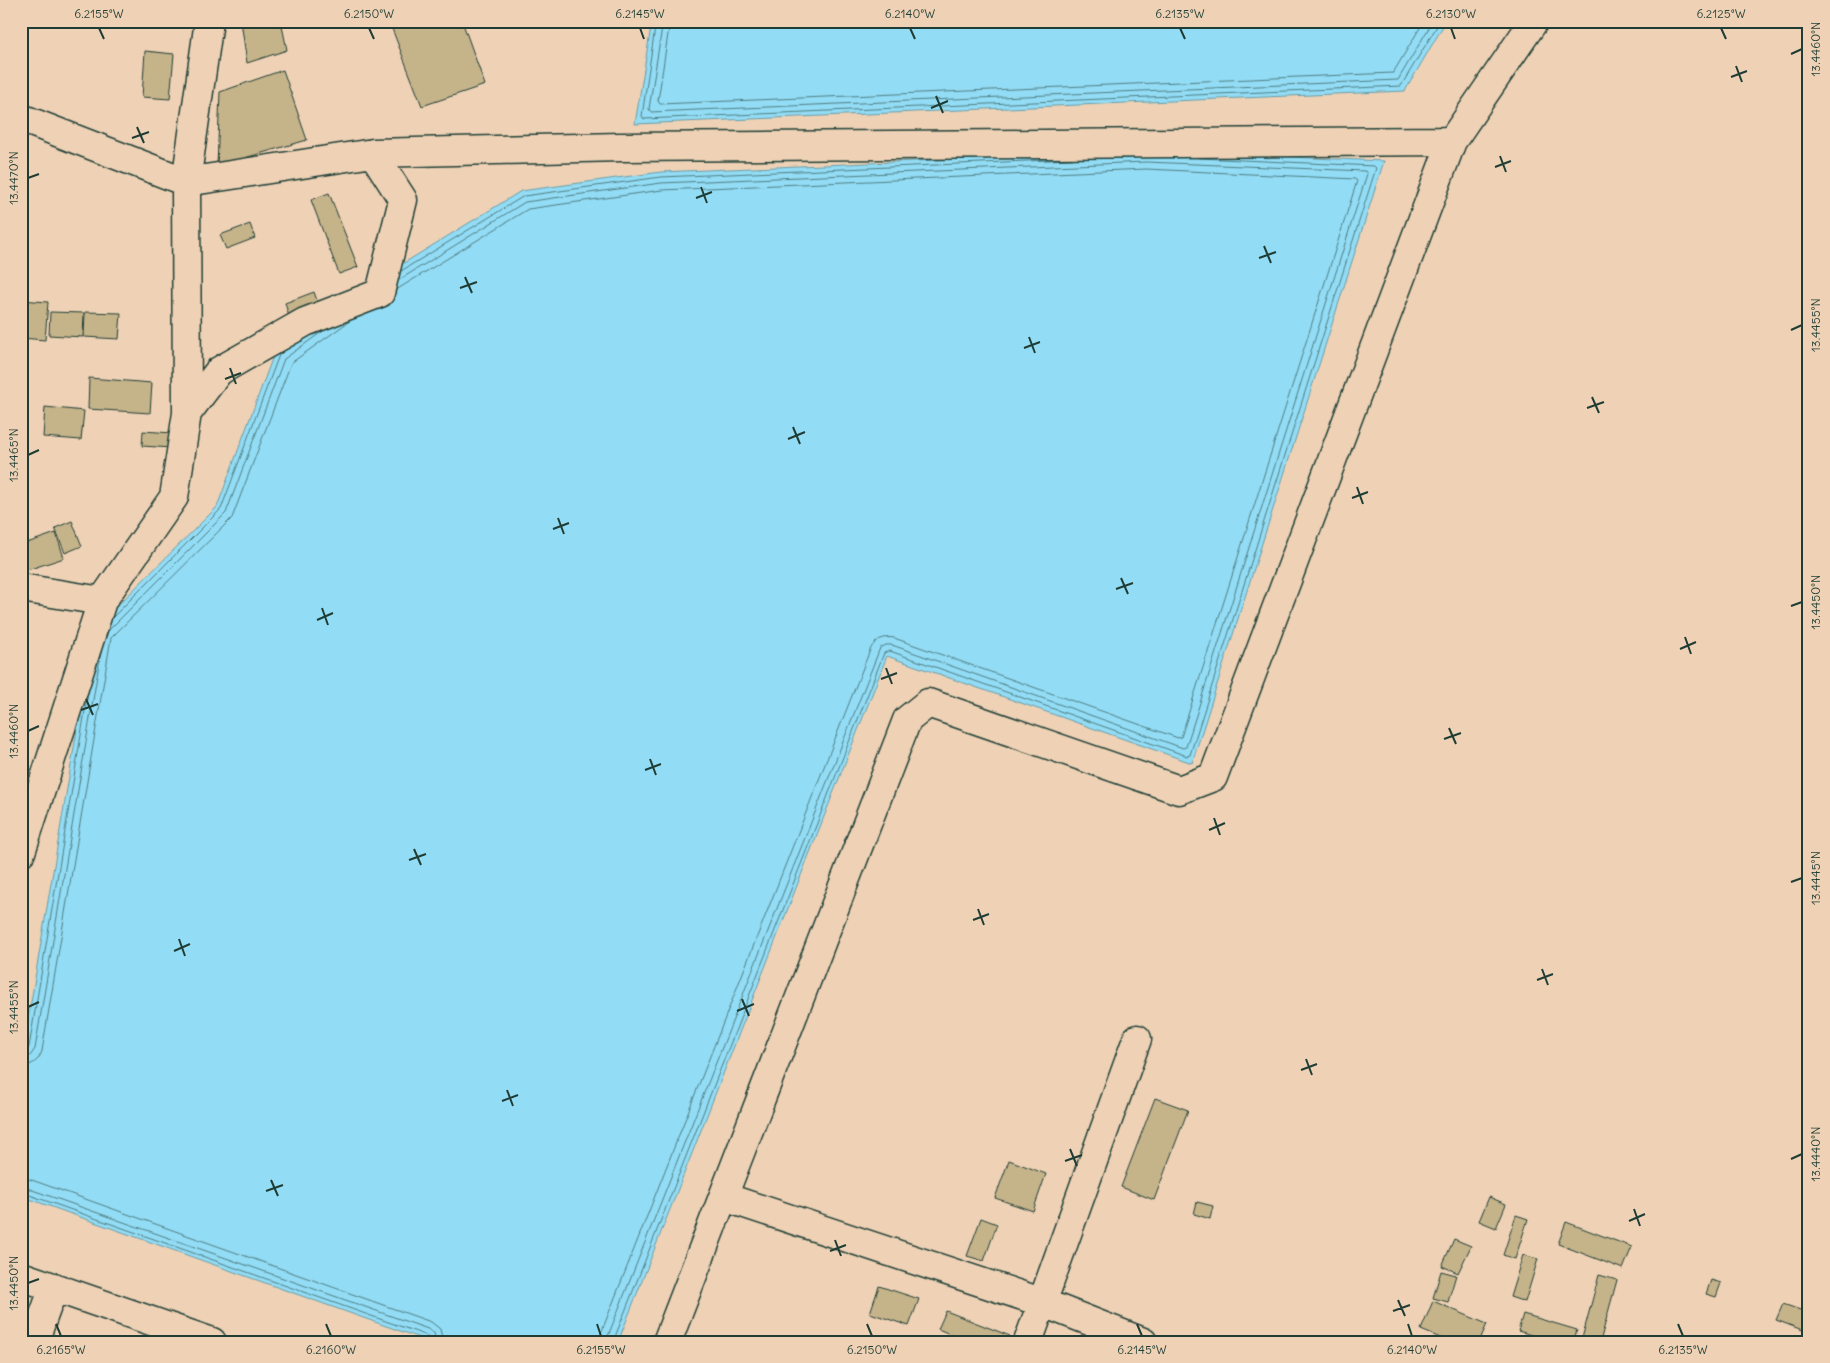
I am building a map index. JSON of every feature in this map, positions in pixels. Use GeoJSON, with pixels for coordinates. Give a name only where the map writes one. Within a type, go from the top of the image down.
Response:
{"type":"FeatureCollection","features":[{"type":"Feature","properties":{"kind":"street"},"geometry":{"type":"LineString","coordinates":[[21,852],[102,601],[174,497],[187,413],[186,182],[209,21]]}},
{"type":"Feature","properties":{"kind":"street"},"geometry":{"type":"LineString","coordinates":[[667,1342],[907,720],[928,703],[1179,790],[1214,777],[1452,141],[1534,21]]}},
{"type":"Feature","properties":{"kind":"street"},"geometry":{"type":"LineString","coordinates":[[21,118],[186,182],[373,153],[641,147],[1452,141]]}},
{"type":"Feature","properties":{"kind":"street"},"geometry":{"type":"LineString","coordinates":[[187,413],[219,370],[305,322],[380,293],[403,200],[373,153]]}},
{"type":"Feature","properties":{"kind":"street"},"geometry":{"type":"LineString","coordinates":[[21,588],[102,601]]}},
{"type":"Feature","properties":{"kind":"street"},"geometry":{"type":"LineString","coordinates":[[1028,1342],[1137,1039]]}},
{"type":"Feature","properties":{"kind":"street"},"geometry":{"type":"LineString","coordinates":[[724,1197],[1041,1302],[1144,1342]]}},
{"type":"Feature","properties":{"kind":"street"},"geometry":{"type":"LineString","coordinates":[[21,1276],[212,1342]]}},
{"type":"Feature","properties":{"kind":"street"},"geometry":{"type":"LineString","coordinates":[[34,1342],[54,1287]]}},
{"type":"Feature","properties":{"kind":"water"},"geometry":{"type":"Polygon","coordinates":[[[652,21],[1446,21],[1405,91],[635,124],[652,21]]]}},
{"type":"Feature","properties":{"kind":"water"},"geometry":{"type":"Polygon","coordinates":[[[1146,151],[1384,161],[1192,763],[887,656],[618,1342],[431,1342],[21,1196],[21,1061],[94,629],[217,507],[275,351],[365,287],[521,191],[661,172],[1146,151]]]}},
{"type":"Feature","properties":{"kind":"building"},"geometry":{"type":"Polygon","coordinates":[[[241,21],[281,21],[287,50],[247,63],[241,21]]]}},
{"type":"Feature","properties":{"kind":"building"},"geometry":{"type":"Polygon","coordinates":[[[389,21],[462,21],[485,85],[422,106],[389,21]]]}},
{"type":"Feature","properties":{"kind":"building"},"geometry":{"type":"Polygon","coordinates":[[[145,51],[174,54],[170,99],[142,97],[145,51]]]}},
{"type":"Feature","properties":{"kind":"building"},"geometry":{"type":"Polygon","coordinates":[[[283,70],[307,140],[217,166],[220,92],[283,70]]]}},
{"type":"Feature","properties":{"kind":"building"},"geometry":{"type":"Polygon","coordinates":[[[329,193],[358,267],[339,274],[311,200],[329,193]]]}},
{"type":"Feature","properties":{"kind":"building"},"geometry":{"type":"Polygon","coordinates":[[[250,224],[255,238],[226,249],[220,235],[250,224]]]}},
{"type":"Feature","properties":{"kind":"building"},"geometry":{"type":"Polygon","coordinates":[[[314,292],[320,309],[290,320],[285,303],[314,292]]]}},
{"type":"Feature","properties":{"kind":"building"},"geometry":{"type":"Polygon","coordinates":[[[21,300],[48,302],[45,340],[21,338],[21,300]]]}},
{"type":"Feature","properties":{"kind":"building"},"geometry":{"type":"Polygon","coordinates":[[[50,312],[84,313],[83,337],[49,335],[50,312]]]}},
{"type":"Feature","properties":{"kind":"building"},"geometry":{"type":"Polygon","coordinates":[[[85,312],[121,313],[119,339],[84,337],[85,312]]]}},
{"type":"Feature","properties":{"kind":"building"},"geometry":{"type":"Polygon","coordinates":[[[89,378],[152,383],[150,413],[88,409],[89,378]]]}},
{"type":"Feature","properties":{"kind":"building"},"geometry":{"type":"Polygon","coordinates":[[[45,407],[84,411],[81,440],[43,437],[45,407]]]}},
{"type":"Feature","properties":{"kind":"building"},"geometry":{"type":"Polygon","coordinates":[[[143,431],[173,433],[172,448],[142,446],[143,431]]]}},
{"type":"Feature","properties":{"kind":"building"},"geometry":{"type":"Polygon","coordinates":[[[72,521],[82,546],[65,553],[55,528],[72,521]]]}},
{"type":"Feature","properties":{"kind":"building"},"geometry":{"type":"Polygon","coordinates":[[[56,533],[64,558],[21,572],[21,545],[56,533]]]}},
{"type":"Feature","properties":{"kind":"building"},"geometry":{"type":"Polygon","coordinates":[[[1155,1098],[1188,1110],[1154,1200],[1121,1187],[1155,1098]]]}},
{"type":"Feature","properties":{"kind":"building"},"geometry":{"type":"Polygon","coordinates":[[[1009,1160],[1046,1174],[1033,1211],[995,1198],[1009,1160]]]}},
{"type":"Feature","properties":{"kind":"building"},"geometry":{"type":"Polygon","coordinates":[[[1489,1197],[1506,1204],[1496,1228],[1479,1221],[1489,1197]]]}},
{"type":"Feature","properties":{"kind":"building"},"geometry":{"type":"Polygon","coordinates":[[[1197,1202],[1213,1206],[1210,1219],[1194,1214],[1197,1202]]]}},
{"type":"Feature","properties":{"kind":"building"},"geometry":{"type":"Polygon","coordinates":[[[1516,1215],[1528,1219],[1515,1259],[1503,1255],[1516,1215]]]}},
{"type":"Feature","properties":{"kind":"building"},"geometry":{"type":"Polygon","coordinates":[[[981,1218],[997,1224],[984,1261],[967,1256],[981,1218]]]}},
{"type":"Feature","properties":{"kind":"building"},"geometry":{"type":"Polygon","coordinates":[[[1566,1222],[1632,1247],[1623,1269],[1558,1244],[1566,1222]]]}},
{"type":"Feature","properties":{"kind":"building"},"geometry":{"type":"Polygon","coordinates":[[[1454,1239],[1471,1246],[1458,1273],[1442,1266],[1454,1239]]]}},
{"type":"Feature","properties":{"kind":"building"},"geometry":{"type":"Polygon","coordinates":[[[1523,1255],[1538,1259],[1525,1302],[1510,1297],[1523,1255]]]}},
{"type":"Feature","properties":{"kind":"building"},"geometry":{"type":"Polygon","coordinates":[[[1441,1271],[1456,1275],[1448,1302],[1433,1298],[1441,1271]]]}},
{"type":"Feature","properties":{"kind":"building"},"geometry":{"type":"Polygon","coordinates":[[[1599,1275],[1617,1280],[1600,1342],[1581,1342],[1599,1275]]]}},
{"type":"Feature","properties":{"kind":"building"},"geometry":{"type":"Polygon","coordinates":[[[1711,1280],[1721,1283],[1716,1297],[1706,1294],[1711,1280]]]}},
{"type":"Feature","properties":{"kind":"building"},"geometry":{"type":"Polygon","coordinates":[[[879,1286],[919,1299],[909,1326],[870,1313],[879,1286]]]}},
{"type":"Feature","properties":{"kind":"building"},"geometry":{"type":"Polygon","coordinates":[[[1433,1301],[1487,1324],[1479,1342],[1450,1342],[1421,1330],[1433,1301]]]}},
{"type":"Feature","properties":{"kind":"building"},"geometry":{"type":"Polygon","coordinates":[[[1783,1304],[1809,1313],[1809,1320],[1805,1331],[1776,1320],[1783,1304]]]}},
{"type":"Feature","properties":{"kind":"building"},"geometry":{"type":"Polygon","coordinates":[[[946,1311],[1010,1336],[1007,1342],[969,1342],[938,1329],[946,1311]]]}},
{"type":"Feature","properties":{"kind":"building"},"geometry":{"type":"Polygon","coordinates":[[[1523,1314],[1577,1330],[1573,1342],[1555,1342],[1518,1331],[1523,1314]]]}}]}
